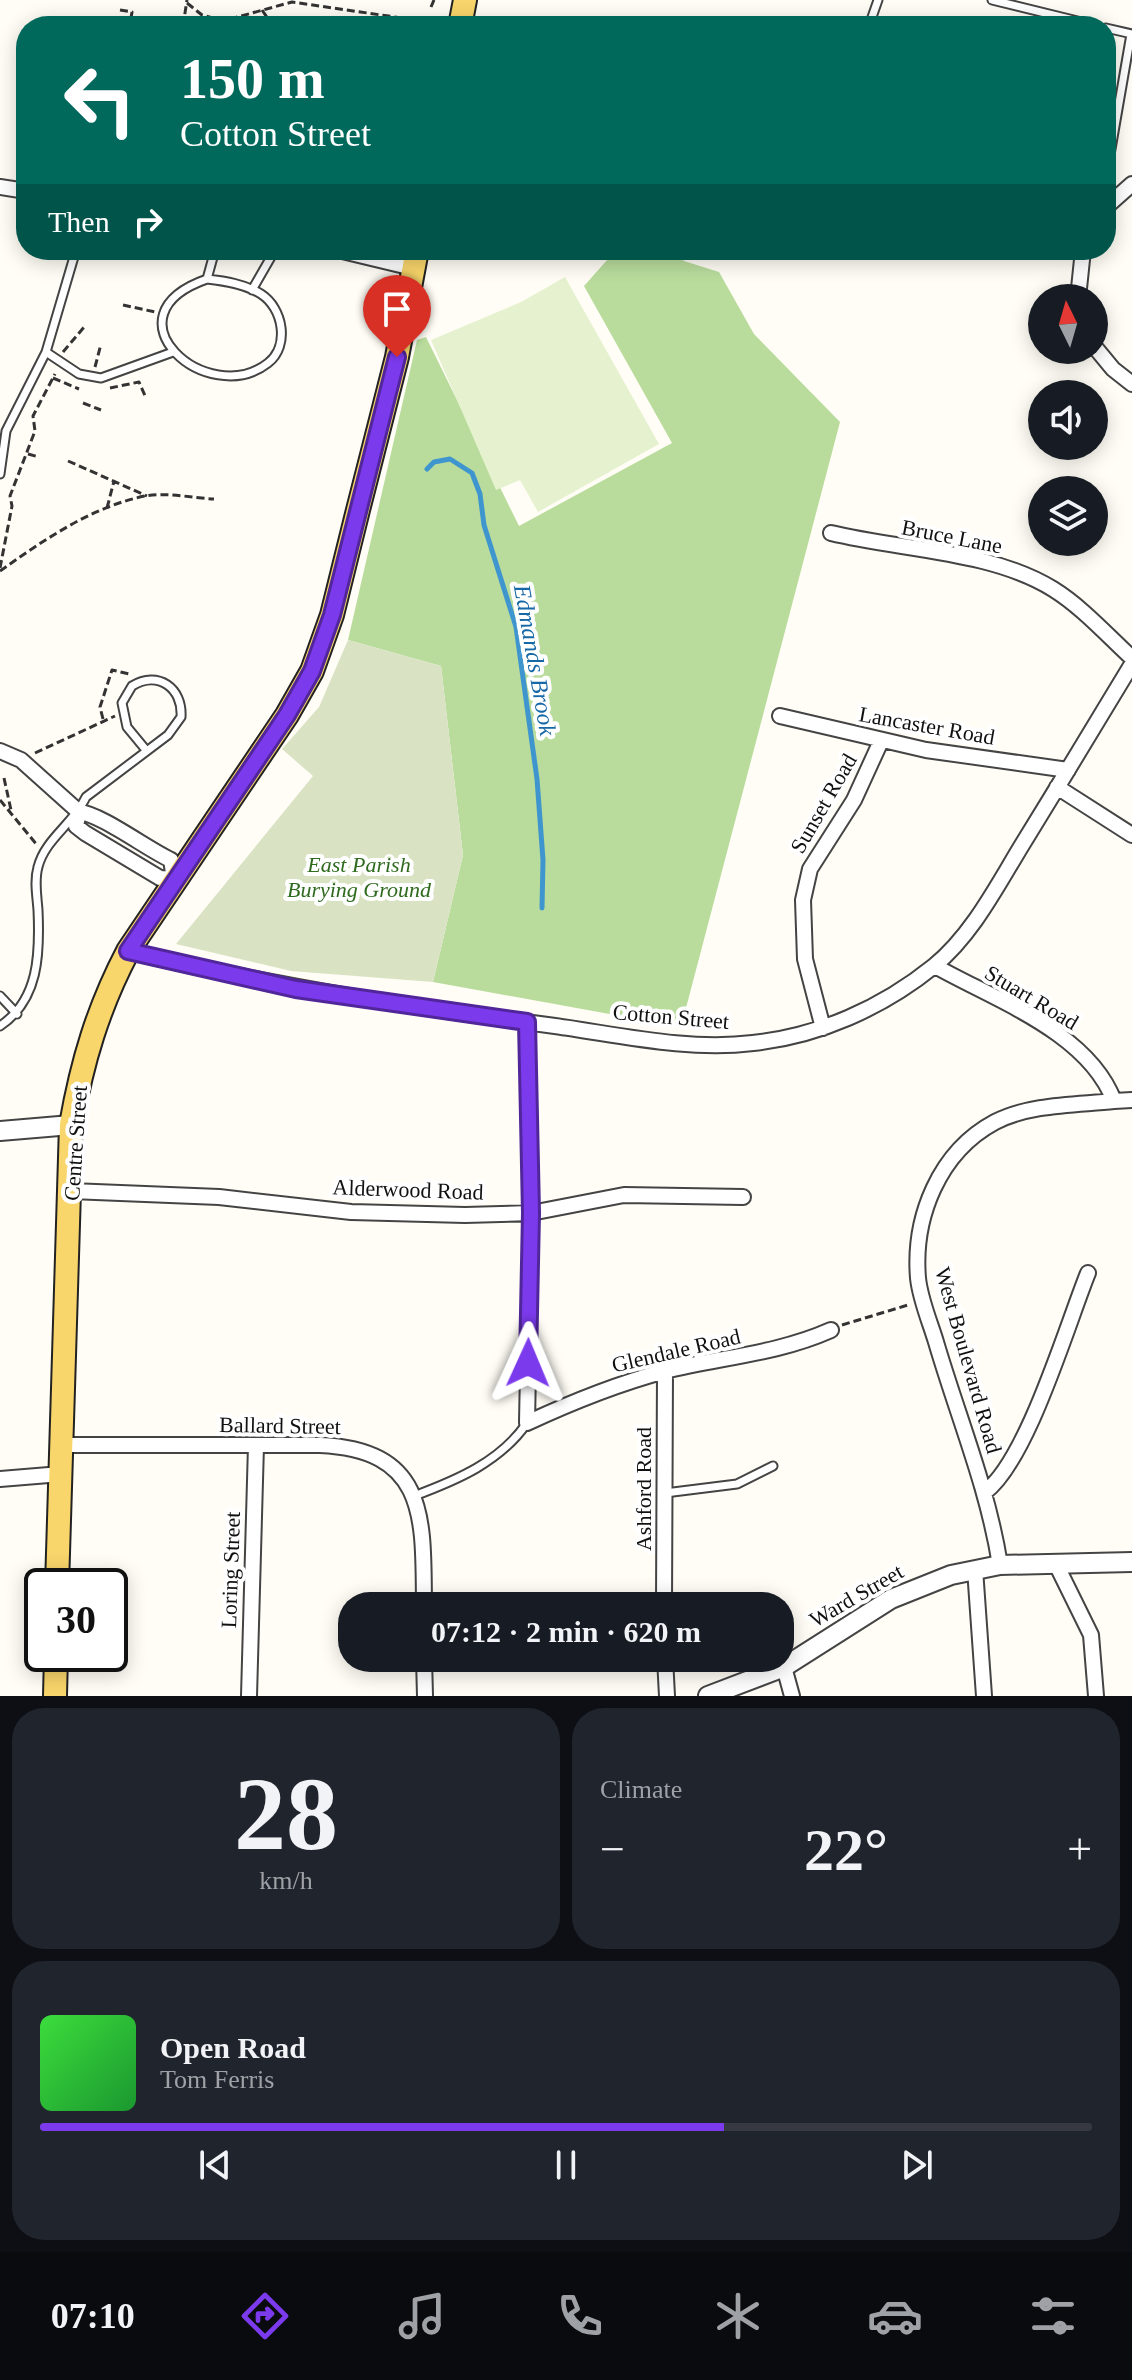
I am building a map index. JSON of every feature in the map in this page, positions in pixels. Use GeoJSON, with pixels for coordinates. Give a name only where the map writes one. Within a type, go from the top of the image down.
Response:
{"type":"FeatureCollection","features":[{"type":"Feature","properties":{"kind":"main road","name":"Centre Street"},"geometry":{"type":"LineString","coordinates":[[58,1568],[71,1125],[92,1028],[128,951],[287,715],[312,671],[336,600],[397,357],[415,260]]}},
{"type":"Feature","properties":{"kind":"main road"},"geometry":{"type":"LineString","coordinates":[[55,1696],[56,1672]]}},
{"type":"Feature","properties":{"kind":"street"},"geometry":{"type":"LineString","coordinates":[[1116,198],[1132,184]]}},
{"type":"Feature","properties":{"kind":"street"},"geometry":{"type":"LineString","coordinates":[[1079,284],[1082,260]]}},
{"type":"Feature","properties":{"kind":"street"},"geometry":{"type":"LineString","coordinates":[[1108,363],[1132,384]]}},
{"type":"Feature","properties":{"kind":"street","name":"Bruce Lane"},"geometry":{"type":"LineString","coordinates":[[831,533],[996,565],[1025,574],[1054,589],[1132,658]]}},
{"type":"Feature","properties":{"kind":"street","name":"Cotton Street"},"geometry":{"type":"LineString","coordinates":[[128,951],[296,989],[527,1022],[728,1045],[823,1028],[851,1018],[935,966],[990,896],[1132,664]]}},
{"type":"Feature","properties":{"kind":"street","name":"Lancaster Road"},"geometry":{"type":"LineString","coordinates":[[780,716],[881,741],[1068,770]]}},
{"type":"Feature","properties":{"kind":"street","name":"Sunset Road"},"geometry":{"type":"LineString","coordinates":[[823,1028],[805,959],[803,900],[810,869],[854,800],[881,741]]}},
{"type":"Feature","properties":{"kind":"street"},"geometry":{"type":"LineString","coordinates":[[0,751],[21,760],[79,812],[91,813],[140,846],[171,860],[174,879]]}},
{"type":"Feature","properties":{"kind":"street"},"geometry":{"type":"LineString","coordinates":[[1057,787],[1132,835]]}},
{"type":"Feature","properties":{"kind":"street","name":"Stuart Road"},"geometry":{"type":"LineString","coordinates":[[935,966],[1044,1027],[1082,1055],[1106,1078],[1114,1101]]}},
{"type":"Feature","properties":{"kind":"street"},"geometry":{"type":"LineString","coordinates":[[527,1022],[531,1213],[527,1423]]}},
{"type":"Feature","properties":{"kind":"street"},"geometry":{"type":"LineString","coordinates":[[1114,1101],[1132,1100]]}},
{"type":"Feature","properties":{"kind":"street","name":"West Boulevard Road"},"geometry":{"type":"LineString","coordinates":[[1000,1565],[985,1492],[918,1280],[924,1211],[939,1175],[966,1143],[996,1122],[1041,1108],[1114,1101]]}},
{"type":"Feature","properties":{"kind":"street"},"geometry":{"type":"LineString","coordinates":[[0,1131],[71,1125]]}},
{"type":"Feature","properties":{"kind":"street","name":"Alderwood Road"},"geometry":{"type":"LineString","coordinates":[[71,1191],[219,1197],[351,1212],[531,1213],[624,1195],[743,1197]]}},
{"type":"Feature","properties":{"kind":"street"},"geometry":{"type":"LineString","coordinates":[[985,1492],[1000,1480],[1024,1433],[1047,1383],[1088,1273]]}},
{"type":"Feature","properties":{"kind":"street","name":"Glendale Road"},"geometry":{"type":"LineString","coordinates":[[527,1423],[599,1391],[665,1371],[782,1350],[831,1330]]}},
{"type":"Feature","properties":{"kind":"street","name":"Ashford Road"},"geometry":{"type":"LineString","coordinates":[[664,1592],[665,1371]]}},
{"type":"Feature","properties":{"kind":"street","name":"Ballard Street"},"geometry":{"type":"LineString","coordinates":[[62,1445],[256,1445],[356,1449],[390,1467],[414,1496],[422,1520],[424,1592]]}},
{"type":"Feature","properties":{"kind":"street","name":"Loring Street"},"geometry":{"type":"LineString","coordinates":[[249,1696],[256,1445]]}},
{"type":"Feature","properties":{"kind":"street"},"geometry":{"type":"LineString","coordinates":[[0,1479],[61,1474]]}},
{"type":"Feature","properties":{"kind":"street","name":"Ward Street"},"geometry":{"type":"LineString","coordinates":[[794,1661],[891,1599],[927,1583],[1000,1565],[1132,1562]]}},
{"type":"Feature","properties":{"kind":"street"},"geometry":{"type":"LineString","coordinates":[[1056,1564],[1088,1626],[1096,1696]]}},
{"type":"Feature","properties":{"kind":"street"},"geometry":{"type":"LineString","coordinates":[[975,1569],[984,1696]]}},
{"type":"Feature","properties":{"kind":"street"},"geometry":{"type":"LineString","coordinates":[[424,1672],[425,1696]]}},
{"type":"Feature","properties":{"kind":"street"},"geometry":{"type":"LineString","coordinates":[[666,1672],[667,1696]]}},
{"type":"Feature","properties":{"kind":"street","name":"Ward Street"},"geometry":{"type":"LineString","coordinates":[[708,1696],[771,1672]]}},
{"type":"Feature","properties":{"kind":"street"},"geometry":{"type":"LineString","coordinates":[[785,1672],[792,1696]]}},
{"type":"Feature","properties":{"kind":"lane"},"geometry":{"type":"LineString","coordinates":[[992,0],[1057,16]]}},
{"type":"Feature","properties":{"kind":"lane"},"geometry":{"type":"LineString","coordinates":[[1116,123],[1132,34]]}},
{"type":"Feature","properties":{"kind":"lane"},"geometry":{"type":"LineString","coordinates":[[0,474],[3,431],[46,352],[73,260]]}},
{"type":"Feature","properties":{"kind":"lane"},"geometry":{"type":"LineString","coordinates":[[207,279],[212,260]]}},
{"type":"Feature","properties":{"kind":"lane"},"geometry":{"type":"LineString","coordinates":[[252,290],[269,260]]}},
{"type":"Feature","properties":{"kind":"lane"},"geometry":{"type":"LineString","coordinates":[[207,279],[252,290],[263,295],[282,326],[281,343],[271,361],[252,374],[220,377],[173,352],[163,330],[163,312],[168,300],[185,286],[207,279]]}},
{"type":"Feature","properties":{"kind":"lane"},"geometry":{"type":"LineString","coordinates":[[46,352],[79,374],[101,378],[173,352]]}},
{"type":"Feature","properties":{"kind":"lane"},"geometry":{"type":"LineString","coordinates":[[0,1026],[17,1014],[31,992],[36,966],[37,869],[45,849],[79,812],[86,797],[176,728],[182,706],[172,688],[150,679],[132,686],[122,703],[127,727],[146,750]]}},
{"type":"Feature","properties":{"kind":"lane"},"geometry":{"type":"LineString","coordinates":[[0,996],[17,1014]]}},
{"type":"Feature","properties":{"kind":"lane","name":"Glendale Road"},"geometry":{"type":"LineString","coordinates":[[414,1496],[485,1464],[515,1439],[527,1423]]}},
{"type":"Feature","properties":{"kind":"lane"},"geometry":{"type":"LineString","coordinates":[[665,1493],[737,1484],[773,1466]]}},
{"type":"Feature","properties":{"kind":"path"},"geometry":{"type":"LineString","coordinates":[[431,7],[434,0]]}},
{"type":"Feature","properties":{"kind":"path"},"geometry":{"type":"LineString","coordinates":[[187,1],[205,16]]}},
{"type":"Feature","properties":{"kind":"path"},"geometry":{"type":"LineString","coordinates":[[241,16],[292,2],[388,16]]}},
{"type":"Feature","properties":{"kind":"path"},"geometry":{"type":"LineString","coordinates":[[120,10],[132,12],[131,16]]}},
{"type":"Feature","properties":{"kind":"path"},"geometry":{"type":"LineString","coordinates":[[262,10],[266,16]]}},
{"type":"Feature","properties":{"kind":"path"},"geometry":{"type":"LineString","coordinates":[[123,305],[158,313]]}},
{"type":"Feature","properties":{"kind":"path"},"geometry":{"type":"LineString","coordinates":[[63,352],[85,326]]}},
{"type":"Feature","properties":{"kind":"path"},"geometry":{"type":"LineString","coordinates":[[95,367],[101,344]]}},
{"type":"Feature","properties":{"kind":"path"},"geometry":{"type":"LineString","coordinates":[[0,570],[12,506],[10,496],[35,431],[33,416],[54,376],[79,389]]}},
{"type":"Feature","properties":{"kind":"path"},"geometry":{"type":"LineString","coordinates":[[98,390],[139,382],[146,398]]}},
{"type":"Feature","properties":{"kind":"path"},"geometry":{"type":"LineString","coordinates":[[83,403],[101,410]]}},
{"type":"Feature","properties":{"kind":"path"},"geometry":{"type":"LineString","coordinates":[[28,454],[39,457]]}},
{"type":"Feature","properties":{"kind":"path"},"geometry":{"type":"LineString","coordinates":[[68,461],[147,496]]}},
{"type":"Feature","properties":{"kind":"path"},"geometry":{"type":"LineString","coordinates":[[107,508],[114,481]]}},
{"type":"Feature","properties":{"kind":"path"},"geometry":{"type":"LineString","coordinates":[[0,570],[52,535],[107,508],[147,496],[214,499]]}},
{"type":"Feature","properties":{"kind":"path"},"geometry":{"type":"LineString","coordinates":[[103,719],[100,707],[112,670],[131,675]]}},
{"type":"Feature","properties":{"kind":"path"},"geometry":{"type":"LineString","coordinates":[[31,755],[103,719],[117,716]]}},
{"type":"Feature","properties":{"kind":"path"},"geometry":{"type":"LineString","coordinates":[[11,765],[2,779],[11,810]]}},
{"type":"Feature","properties":{"kind":"path"},"geometry":{"type":"LineString","coordinates":[[0,800],[37,845]]}},
{"type":"Feature","properties":{"kind":"path"},"geometry":{"type":"LineString","coordinates":[[831,1330],[924,1301]]}},
{"type":"Feature","properties":{"kind":"green space"},"geometry":{"type":"Polygon","coordinates":[[[607,260],[683,260],[719,272],[754,334],[840,422],[681,1027],[433,982],[463,855],[441,666],[348,640],[417,340],[426,337],[519,526],[672,443],[584,286],[607,260]]]}},
{"type":"Feature","properties":{"kind":"green space"},"geometry":{"type":"Polygon","coordinates":[[[565,277],[659,444],[538,512],[520,480],[496,490],[431,340],[521,302],[565,277]]]}},
{"type":"Feature","properties":{"kind":"green space","name":"East Parish Burying Ground"},"geometry":{"type":"Polygon","coordinates":[[[348,640],[441,666],[463,855],[433,982],[291,971],[176,944],[313,776],[282,749],[319,707],[348,640]]]}},
{"type":"Feature","properties":{"kind":"waterway","name":"Edmands Brook"},"geometry":{"type":"LineString","coordinates":[[427,469],[434,462],[450,459],[472,473],[480,494],[484,525],[516,627],[537,779],[543,860],[542,908]]}},
{"type":"Feature","properties":{"kind":"route"},"geometry":{"type":"LineString","coordinates":[[397,357],[332,615],[312,671],[287,715],[128,951],[296,989],[527,1022],[531,1213],[528,1363]]}}]}
